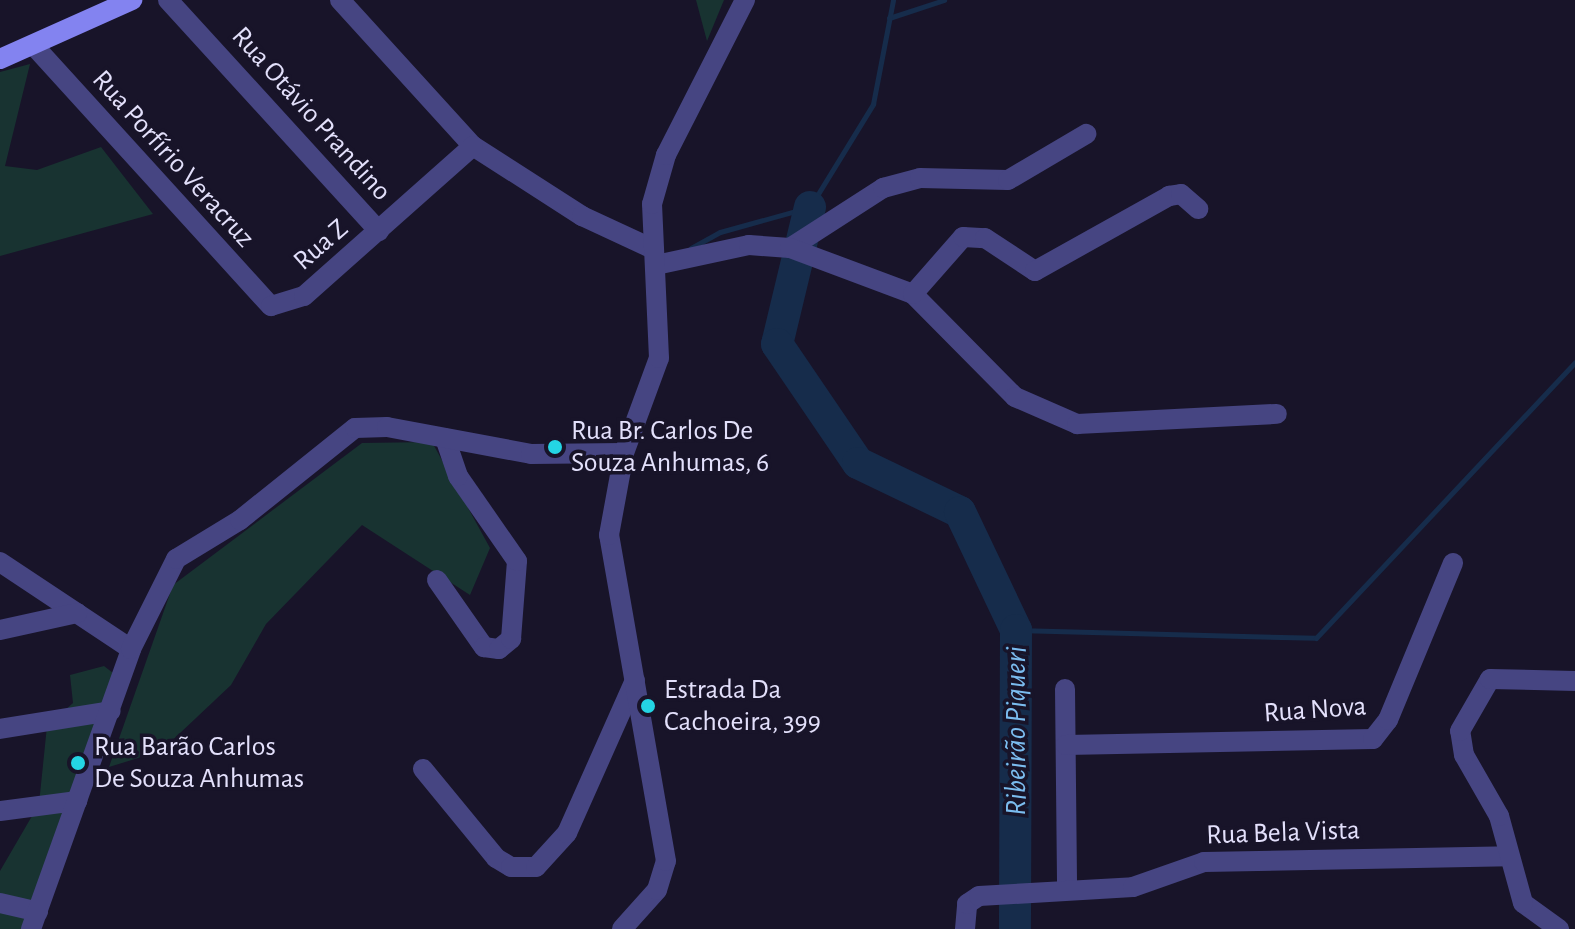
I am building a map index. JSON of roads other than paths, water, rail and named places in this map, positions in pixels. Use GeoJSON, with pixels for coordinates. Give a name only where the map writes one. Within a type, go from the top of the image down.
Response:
{"type":"FeatureCollection","features":[{"type":"Feature","properties":{"kind":"main road"},"geometry":{"type":"LineString","coordinates":[[4,53],[36,48],[132,0]]}},
{"type":"Feature","properties":{"kind":"street","name":"Rua Otávio Prandino"},"geometry":{"type":"LineString","coordinates":[[168,0],[379,231]]}},
{"type":"Feature","properties":{"kind":"street"},"geometry":{"type":"LineString","coordinates":[[340,0],[473,146],[582,216],[655,257],[749,245],[790,248],[913,294],[1015,397],[1039,412],[1113,427],[1277,414]]}},
{"type":"Feature","properties":{"kind":"street"},"geometry":{"type":"LineString","coordinates":[[622,929],[657,890],[666,861],[609,535],[624,453],[659,358],[652,204],[666,155],[745,0]]}},
{"type":"Feature","properties":{"kind":"street","name":"Rua Porfírio Veracruz"},"geometry":{"type":"LineString","coordinates":[[36,48],[271,306]]}},
{"type":"Feature","properties":{"kind":"street"},"geometry":{"type":"LineString","coordinates":[[790,248],[883,188],[920,178],[1008,180],[1086,134]]}},
{"type":"Feature","properties":{"kind":"street","name":"Rua Z"},"geometry":{"type":"LineString","coordinates":[[271,306],[292,305],[473,146]]}},
{"type":"Feature","properties":{"kind":"street"},"geometry":{"type":"LineString","coordinates":[[913,294],[963,237],[985,238],[1035,271],[1169,196],[1181,194],[1198,209]]}},
{"type":"Feature","properties":{"kind":"street"},"geometry":{"type":"LineString","coordinates":[[0,903],[34,920],[131,649],[176,559],[240,520],[341,435],[368,425],[531,454],[624,453]]}},
{"type":"Feature","properties":{"kind":"street"},"geometry":{"type":"LineString","coordinates":[[437,580],[484,647],[499,649],[511,639],[517,561],[458,476],[445,438]]}},
{"type":"Feature","properties":{"kind":"street"},"geometry":{"type":"LineString","coordinates":[[0,562],[131,649]]}},
{"type":"Feature","properties":{"kind":"street","name":"Rua Nova"},"geometry":{"type":"LineString","coordinates":[[1066,745],[1373,739],[1388,720],[1453,563]]}},
{"type":"Feature","properties":{"kind":"street"},"geometry":{"type":"LineString","coordinates":[[0,630],[77,613]]}},
{"type":"Feature","properties":{"kind":"street"},"geometry":{"type":"LineString","coordinates":[[1559,929],[1523,903],[1499,816],[1460,742],[1467,712],[1482,686],[1501,675],[1575,681]]}},
{"type":"Feature","properties":{"kind":"street"},"geometry":{"type":"LineString","coordinates":[[423,769],[496,858],[536,867],[567,833],[635,680]]}},
{"type":"Feature","properties":{"kind":"street"},"geometry":{"type":"LineString","coordinates":[[1065,689],[1067,890]]}},
{"type":"Feature","properties":{"kind":"street"},"geometry":{"type":"LineString","coordinates":[[0,729],[111,711]]}},
{"type":"Feature","properties":{"kind":"street"},"geometry":{"type":"LineString","coordinates":[[0,811],[77,801]]}},
{"type":"Feature","properties":{"kind":"street","name":"Rua Bela Vista"},"geometry":{"type":"LineString","coordinates":[[965,929],[969,901],[1067,890],[1133,887],[1204,862],[1509,856]]}},
{"type":"Feature","properties":{"kind":"waterway","name":"Ribeirão Piqueri"},"geometry":{"type":"LineString","coordinates":[[691,248],[720,232],[810,207],[873,104],[893,0]]}},
{"type":"Feature","properties":{"kind":"waterway"},"geometry":{"type":"LineString","coordinates":[[889,18],[944,0]]}},
{"type":"Feature","properties":{"kind":"waterway","name":"Ribeirão Piqueri"},"geometry":{"type":"LineString","coordinates":[[810,207],[777,344],[858,463],[960,512],[1016,630],[1015,929]]}},
{"type":"Feature","properties":{"kind":"waterway"},"geometry":{"type":"LineString","coordinates":[[1016,630],[1316,638],[1575,362]]}},
{"type":"Feature","properties":{"kind":"place","name":"Rua Br. Carlos De Souza Anhumas, 6"},"geometry":{"type":"Point","coordinates":[555,447]}},
{"type":"Feature","properties":{"kind":"place","name":"Estrada Da Cachoeira, 399"},"geometry":{"type":"Point","coordinates":[648,706]}},
{"type":"Feature","properties":{"kind":"place","name":"Rua Barão Carlos De Souza Anhumas"},"geometry":{"type":"Point","coordinates":[78,763]}}]}
